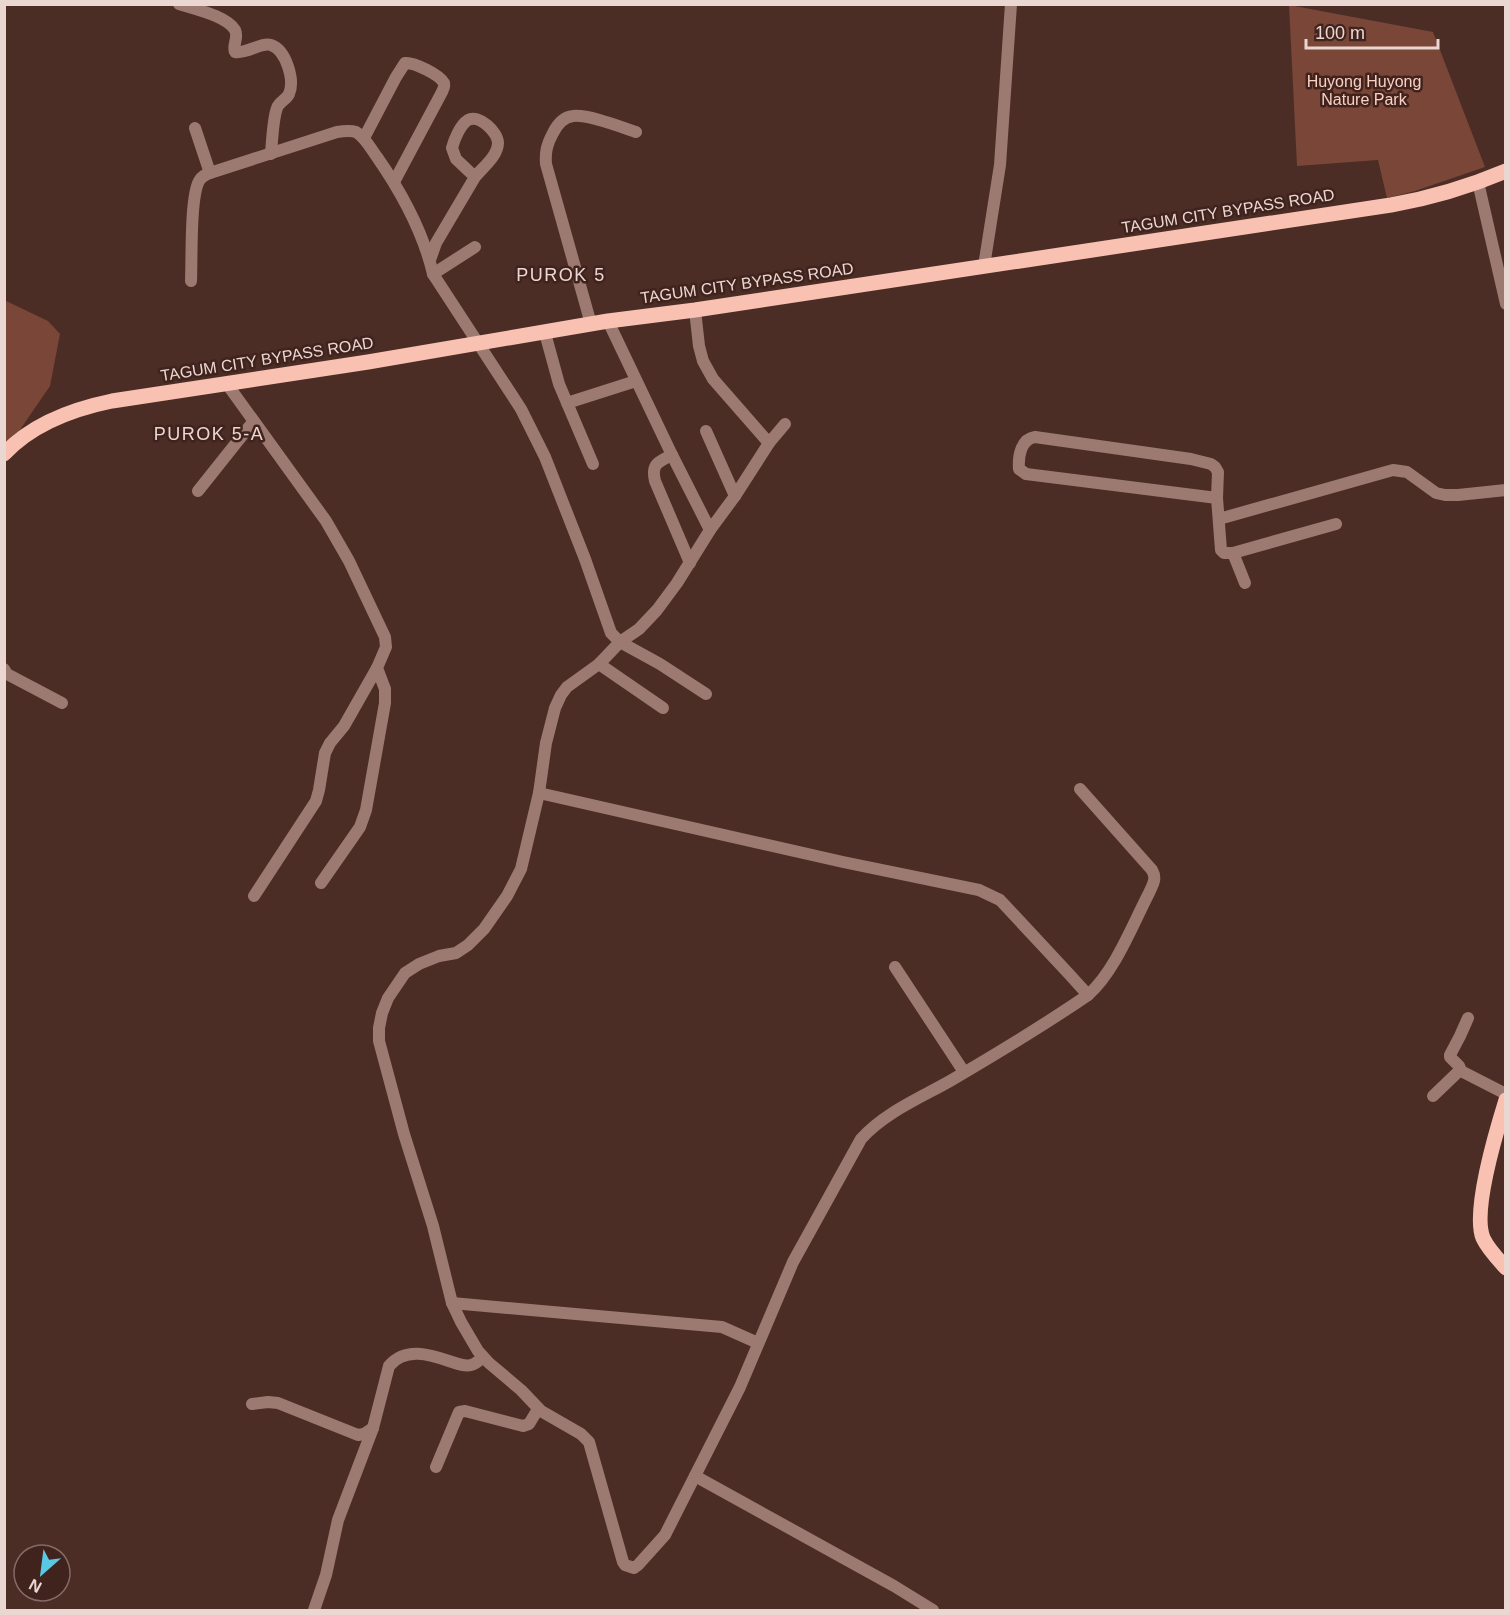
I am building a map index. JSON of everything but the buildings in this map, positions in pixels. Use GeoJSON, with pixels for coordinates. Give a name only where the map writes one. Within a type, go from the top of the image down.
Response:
{"type":"FeatureCollection","features":[{"type":"Feature","properties":{"kind":"main road","name":"TAGUM CITY BYPASS ROAD"},"geometry":{"type":"LineString","coordinates":[[4,454],[45,423],[89,406],[368,363],[608,321],[695,310],[1390,205],[1429,198],[1506,171]]}},
{"type":"Feature","properties":{"kind":"main road"},"geometry":{"type":"LineString","coordinates":[[1506,1100],[1480,1207],[1482,1236],[1489,1249],[1506,1268]]}},
{"type":"Feature","properties":{"kind":"street"},"geometry":{"type":"LineString","coordinates":[[179,4],[203,11],[234,28],[236,33],[233,48],[235,52],[241,53],[266,45],[279,50],[284,56],[289,69],[290,93],[277,107],[271,154]]}},
{"type":"Feature","properties":{"kind":"street"},"geometry":{"type":"LineString","coordinates":[[984,266],[1000,165],[1011,4]]}},
{"type":"Feature","properties":{"kind":"street"},"geometry":{"type":"LineString","coordinates":[[364,138],[405,63],[426,69],[443,82],[442,92],[394,182]]}},
{"type":"Feature","properties":{"kind":"street"},"geometry":{"type":"LineString","coordinates":[[591,324],[546,164],[547,146],[557,126],[565,119],[574,116],[588,117],[636,132]]}},
{"type":"Feature","properties":{"kind":"street"},"geometry":{"type":"LineString","coordinates":[[430,260],[436,243],[475,177],[497,149],[496,135],[483,122],[475,118],[464,124],[452,148],[456,159],[475,177]]}},
{"type":"Feature","properties":{"kind":"street"},"geometry":{"type":"LineString","coordinates":[[195,128],[210,173]]}},
{"type":"Feature","properties":{"kind":"street"},"geometry":{"type":"LineString","coordinates":[[191,281],[193,212],[196,188],[202,177],[337,132],[356,132],[364,138],[412,212],[434,274],[521,409],[545,457],[585,559],[608,628],[614,638],[706,694]]}},
{"type":"Feature","properties":{"kind":"street"},"geometry":{"type":"LineString","coordinates":[[1478,182],[1502,264],[1506,304]]}},
{"type":"Feature","properties":{"kind":"street"},"geometry":{"type":"LineString","coordinates":[[434,274],[475,247]]}},
{"type":"Feature","properties":{"kind":"street"},"geometry":{"type":"LineString","coordinates":[[695,310],[699,346],[703,361],[713,379],[769,443]]}},
{"type":"Feature","properties":{"kind":"street"},"geometry":{"type":"LineString","coordinates":[[608,321],[710,530]]}},
{"type":"Feature","properties":{"kind":"street"},"geometry":{"type":"LineString","coordinates":[[545,333],[553,366],[593,464]]}},
{"type":"Feature","properties":{"kind":"street"},"geometry":{"type":"LineString","coordinates":[[567,403],[636,381]]}},
{"type":"Feature","properties":{"kind":"street"},"geometry":{"type":"LineString","coordinates":[[227,384],[326,521],[350,561],[385,637],[386,647],[377,668],[344,726],[325,753],[316,801],[254,896]]}},
{"type":"Feature","properties":{"kind":"street"},"geometry":{"type":"LineString","coordinates":[[198,490],[253,422]]}},
{"type":"Feature","properties":{"kind":"street"},"geometry":{"type":"LineString","coordinates":[[785,424],[769,443],[657,610],[598,664],[567,687],[561,695],[555,708],[546,743],[539,793],[521,869],[507,896],[484,929],[468,945],[456,953],[419,963],[405,973],[388,998],[379,1028],[379,1041],[404,1134],[433,1226],[452,1303],[483,1357],[521,1390],[538,1409],[581,1434],[589,1442],[623,1562],[629,1567],[634,1568],[638,1565],[662,1540],[740,1387],[794,1262],[861,1139],[884,1119],[1088,995],[1109,971],[1155,879],[1152,870],[1080,789]]}},
{"type":"Feature","properties":{"kind":"street"},"geometry":{"type":"LineString","coordinates":[[706,431],[735,496]]}},
{"type":"Feature","properties":{"kind":"street"},"geometry":{"type":"LineString","coordinates":[[1217,498],[1026,474],[1019,469],[1018,463],[1023,443],[1028,438],[1035,437],[1191,459],[1211,464],[1218,472],[1217,498],[1221,550],[1224,553],[1233,554],[1336,524]]}},
{"type":"Feature","properties":{"kind":"street"},"geometry":{"type":"LineString","coordinates":[[672,455],[661,460],[653,472],[690,563]]}},
{"type":"Feature","properties":{"kind":"street"},"geometry":{"type":"LineString","coordinates":[[1219,519],[1393,470],[1407,472],[1436,493],[1445,495],[1506,490]]}},
{"type":"Feature","properties":{"kind":"street"},"geometry":{"type":"LineString","coordinates":[[1233,554],[1245,584]]}},
{"type":"Feature","properties":{"kind":"street"},"geometry":{"type":"LineString","coordinates":[[598,664],[663,708]]}},
{"type":"Feature","properties":{"kind":"street"},"geometry":{"type":"LineString","coordinates":[[321,883],[360,827],[366,810],[385,703],[385,689],[377,668]]}},
{"type":"Feature","properties":{"kind":"street"},"geometry":{"type":"LineString","coordinates":[[4,669],[7,674],[62,702]]}},
{"type":"Feature","properties":{"kind":"street"},"geometry":{"type":"LineString","coordinates":[[539,793],[843,862],[979,890],[1000,900],[1088,995]]}},
{"type":"Feature","properties":{"kind":"street"},"geometry":{"type":"LineString","coordinates":[[895,967],[964,1072]]}},
{"type":"Feature","properties":{"kind":"street"},"geometry":{"type":"LineString","coordinates":[[1468,1018],[1450,1057],[1460,1066],[1461,1071],[1506,1094]]}},
{"type":"Feature","properties":{"kind":"street"},"geometry":{"type":"LineString","coordinates":[[1433,1096],[1458,1071],[1461,1071]]}},
{"type":"Feature","properties":{"kind":"street"},"geometry":{"type":"LineString","coordinates":[[452,1303],[722,1327],[758,1343]]}},
{"type":"Feature","properties":{"kind":"street"},"geometry":{"type":"LineString","coordinates":[[315,1611],[339,1520],[374,1428],[387,1372],[392,1363],[409,1354],[430,1355],[465,1366],[472,1365],[483,1357]]}},
{"type":"Feature","properties":{"kind":"street"},"geometry":{"type":"LineString","coordinates":[[252,1404],[278,1403],[358,1435],[374,1428]]}},
{"type":"Feature","properties":{"kind":"street"},"geometry":{"type":"LineString","coordinates":[[436,1467],[459,1412],[465,1411],[523,1426],[529,1424],[538,1409]]}},
{"type":"Feature","properties":{"kind":"street"},"geometry":{"type":"LineString","coordinates":[[695,1476],[894,1586],[933,1611]]}},
{"type":"Feature","properties":{"kind":"green space","name":"Huyong Huyong Nature Park"},"geometry":{"type":"Polygon","coordinates":[[[1289,5],[1433,32],[1485,167],[1387,198],[1378,160],[1297,166],[1289,5]]]}},
{"type":"Feature","properties":{"kind":"green space"},"geometry":{"type":"Polygon","coordinates":[[[4,300],[48,321],[60,334],[50,386],[4,453],[4,300]]]}},
{"type":"Feature","properties":{"kind":"district","name":"PUROK 5"},"geometry":{"type":"Point","coordinates":[561,275]}},
{"type":"Feature","properties":{"kind":"district","name":"PUROK 5-A"},"geometry":{"type":"Point","coordinates":[209,434]}}]}
